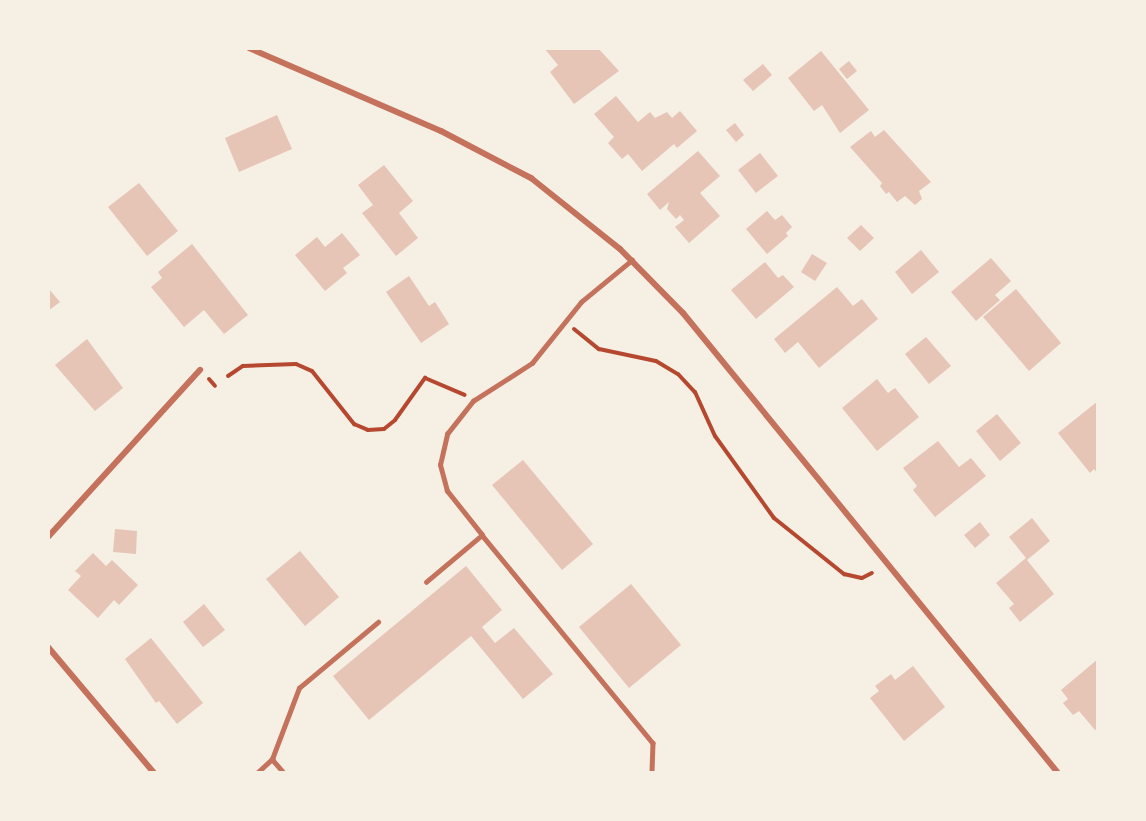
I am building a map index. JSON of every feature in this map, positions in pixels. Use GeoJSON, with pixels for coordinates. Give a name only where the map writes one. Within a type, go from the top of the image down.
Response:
{"type":"FeatureCollection","features":[{"type":"Feature","properties":{"kind":"street"},"geometry":{"type":"LineString","coordinates":[[249,48],[441,131],[531,178],[581,214],[632,260],[683,313],[1058,773]]}},
{"type":"Feature","properties":{"kind":"street"},"geometry":{"type":"LineString","coordinates":[[48,537],[200,370]]}},
{"type":"Feature","properties":{"kind":"street"},"geometry":{"type":"LineString","coordinates":[[48,647],[154,773]]}},
{"type":"Feature","properties":{"kind":"lane"},"geometry":{"type":"LineString","coordinates":[[632,260],[587,295],[532,363],[474,400],[447,434],[440,465],[447,491],[653,743],[652,773]]}},
{"type":"Feature","properties":{"kind":"lane"},"geometry":{"type":"LineString","coordinates":[[426,582],[482,535]]}},
{"type":"Feature","properties":{"kind":"lane"},"geometry":{"type":"LineString","coordinates":[[257,773],[272,759],[299,688],[378,622]]}},
{"type":"Feature","properties":{"kind":"lane"},"geometry":{"type":"LineString","coordinates":[[272,759],[284,773]]}},
{"type":"Feature","properties":{"kind":"path"},"geometry":{"type":"LineString","coordinates":[[566,320],[599,349],[656,361],[678,374],[694,392],[715,436],[774,518],[843,574],[862,578],[872,573]]}},
{"type":"Feature","properties":{"kind":"path"},"geometry":{"type":"LineString","coordinates":[[228,376],[243,366],[296,364],[312,371],[354,424],[368,430],[384,429],[395,420],[425,378],[474,400]]}},
{"type":"Feature","properties":{"kind":"building"},"geometry":{"type":"Polygon","coordinates":[[[544,48],[598,48],[619,71],[574,104],[550,72],[558,65],[544,48]]]}},
{"type":"Feature","properties":{"kind":"building"},"geometry":{"type":"Polygon","coordinates":[[[821,51],[869,110],[840,133],[822,105],[814,111],[788,78],[821,51]]]}},
{"type":"Feature","properties":{"kind":"building"},"geometry":{"type":"Polygon","coordinates":[[[849,61],[857,71],[847,79],[839,69],[849,61]]]}},
{"type":"Feature","properties":{"kind":"building"},"geometry":{"type":"Polygon","coordinates":[[[763,64],[772,75],[753,91],[743,80],[763,64]]]}},
{"type":"Feature","properties":{"kind":"building"},"geometry":{"type":"Polygon","coordinates":[[[616,96],[638,122],[650,112],[655,118],[667,112],[672,118],[680,111],[697,131],[677,148],[674,144],[642,171],[628,154],[622,159],[608,143],[614,137],[594,114],[616,96]]]}},
{"type":"Feature","properties":{"kind":"building"},"geometry":{"type":"Polygon","coordinates":[[[277,115],[292,149],[239,172],[225,138],[277,115]]]}},
{"type":"Feature","properties":{"kind":"building"},"geometry":{"type":"Polygon","coordinates":[[[735,123],[744,135],[736,142],[726,130],[735,123]]]}},
{"type":"Feature","properties":{"kind":"building"},"geometry":{"type":"Polygon","coordinates":[[[884,130],[931,182],[919,191],[922,199],[915,205],[905,196],[897,202],[889,192],[886,194],[880,186],[882,183],[850,147],[871,131],[875,137],[884,130]]]}},
{"type":"Feature","properties":{"kind":"building"},"geometry":{"type":"Polygon","coordinates":[[[698,151],[720,176],[700,193],[720,216],[689,243],[675,227],[684,220],[680,215],[676,219],[667,209],[669,202],[660,210],[647,194],[698,151]]]}},
{"type":"Feature","properties":{"kind":"building"},"geometry":{"type":"Polygon","coordinates":[[[760,153],[778,176],[756,193],[738,170],[760,153]]]}},
{"type":"Feature","properties":{"kind":"building"},"geometry":{"type":"Polygon","coordinates":[[[384,165],[413,201],[399,213],[418,238],[396,256],[362,213],[373,205],[358,185],[384,165]]]}},
{"type":"Feature","properties":{"kind":"building"},"geometry":{"type":"Polygon","coordinates":[[[139,183],[178,231],[147,256],[108,207],[139,183]]]}},
{"type":"Feature","properties":{"kind":"building"},"geometry":{"type":"Polygon","coordinates":[[[767,211],[775,220],[782,215],[792,227],[786,233],[788,236],[767,254],[746,229],[767,211]]]}},
{"type":"Feature","properties":{"kind":"building"},"geometry":{"type":"Polygon","coordinates":[[[861,225],[874,238],[860,251],[847,238],[861,225]]]}},
{"type":"Feature","properties":{"kind":"building"},"geometry":{"type":"Polygon","coordinates":[[[342,233],[360,255],[343,268],[347,273],[325,291],[295,255],[317,237],[325,247],[342,233]]]}},
{"type":"Feature","properties":{"kind":"building"},"geometry":{"type":"Polygon","coordinates":[[[192,244],[248,315],[224,334],[204,310],[184,327],[151,287],[162,278],[158,272],[192,244]]]}},
{"type":"Feature","properties":{"kind":"building"},"geometry":{"type":"Polygon","coordinates":[[[921,250],[939,272],[912,294],[895,272],[921,250]]]}},
{"type":"Feature","properties":{"kind":"building"},"geometry":{"type":"Polygon","coordinates":[[[812,254],[827,263],[815,281],[801,272],[812,254]]]}},
{"type":"Feature","properties":{"kind":"building"},"geometry":{"type":"Polygon","coordinates":[[[991,258],[1011,281],[995,295],[1000,300],[976,321],[951,292],[991,258]]]}},
{"type":"Feature","properties":{"kind":"building"},"geometry":{"type":"Polygon","coordinates":[[[765,262],[778,278],[783,275],[794,287],[756,319],[731,290],[765,262]]]}},
{"type":"Feature","properties":{"kind":"building"},"geometry":{"type":"Polygon","coordinates":[[[409,276],[429,306],[435,302],[449,324],[421,343],[386,292],[409,276]]]}},
{"type":"Feature","properties":{"kind":"building"},"geometry":{"type":"Polygon","coordinates":[[[837,287],[853,306],[862,299],[878,319],[819,368],[798,342],[785,353],[774,339],[837,287]]]}},
{"type":"Feature","properties":{"kind":"building"},"geometry":{"type":"Polygon","coordinates":[[[48,288],[60,302],[48,311],[48,288]]]}},
{"type":"Feature","properties":{"kind":"building"},"geometry":{"type":"Polygon","coordinates":[[[1016,289],[1061,343],[1029,371],[983,317],[1016,289]]]}},
{"type":"Feature","properties":{"kind":"building"},"geometry":{"type":"Polygon","coordinates":[[[926,337],[951,366],[929,384],[905,354],[926,337]]]}},
{"type":"Feature","properties":{"kind":"building"},"geometry":{"type":"Polygon","coordinates":[[[87,339],[123,388],[95,411],[55,365],[87,339]]]}},
{"type":"Feature","properties":{"kind":"building"},"geometry":{"type":"Polygon","coordinates":[[[877,379],[888,393],[895,388],[919,417],[877,451],[842,408],[877,379]]]}},
{"type":"Feature","properties":{"kind":"building"},"geometry":{"type":"Polygon","coordinates":[[[1098,401],[1098,474],[1094,469],[1090,473],[1058,433],[1098,401]]]}},
{"type":"Feature","properties":{"kind":"building"},"geometry":{"type":"Polygon","coordinates":[[[997,414],[1021,443],[1000,461],[976,431],[997,414]]]}},
{"type":"Feature","properties":{"kind":"building"},"geometry":{"type":"Polygon","coordinates":[[[938,441],[959,467],[971,458],[986,476],[935,517],[913,490],[917,486],[903,468],[938,441]]]}},
{"type":"Feature","properties":{"kind":"building"},"geometry":{"type":"Polygon","coordinates":[[[523,460],[593,544],[562,570],[492,485],[523,460]]]}},
{"type":"Feature","properties":{"kind":"building"},"geometry":{"type":"Polygon","coordinates":[[[1032,518],[1050,541],[1027,560],[1054,594],[1020,622],[1009,608],[1014,604],[996,583],[1026,558],[1009,537],[1032,518]]]}},
{"type":"Feature","properties":{"kind":"building"},"geometry":{"type":"Polygon","coordinates":[[[980,522],[990,535],[975,548],[964,535],[980,522]]]}},
{"type":"Feature","properties":{"kind":"building"},"geometry":{"type":"Polygon","coordinates":[[[115,529],[137,531],[136,554],[113,552],[115,529]]]}},
{"type":"Feature","properties":{"kind":"building"},"geometry":{"type":"Polygon","coordinates":[[[300,551],[339,597],[305,626],[266,579],[300,551]]]}},
{"type":"Feature","properties":{"kind":"building"},"geometry":{"type":"Polygon","coordinates":[[[93,553],[106,566],[112,560],[138,585],[119,605],[114,600],[98,618],[68,590],[81,576],[75,571],[93,553]]]}},
{"type":"Feature","properties":{"kind":"building"},"geometry":{"type":"Polygon","coordinates":[[[466,566],[502,610],[482,627],[495,643],[514,628],[553,674],[523,699],[471,636],[369,720],[333,676],[466,566]]]}},
{"type":"Feature","properties":{"kind":"building"},"geometry":{"type":"Polygon","coordinates":[[[631,584],[681,645],[629,688],[579,627],[631,584]]]}},
{"type":"Feature","properties":{"kind":"building"},"geometry":{"type":"Polygon","coordinates":[[[204,604],[225,630],[203,647],[183,622],[204,604]]]}},
{"type":"Feature","properties":{"kind":"building"},"geometry":{"type":"Polygon","coordinates":[[[151,638],[203,703],[177,724],[159,701],[156,703],[125,659],[151,638]]]}},
{"type":"Feature","properties":{"kind":"building"},"geometry":{"type":"Polygon","coordinates":[[[1098,659],[1098,728],[1095,730],[1079,711],[1073,715],[1063,703],[1068,699],[1061,690],[1098,659]]]}},
{"type":"Feature","properties":{"kind":"building"},"geometry":{"type":"Polygon","coordinates":[[[913,666],[945,707],[904,741],[870,698],[879,691],[875,686],[891,674],[895,680],[913,666]]]}}]}
